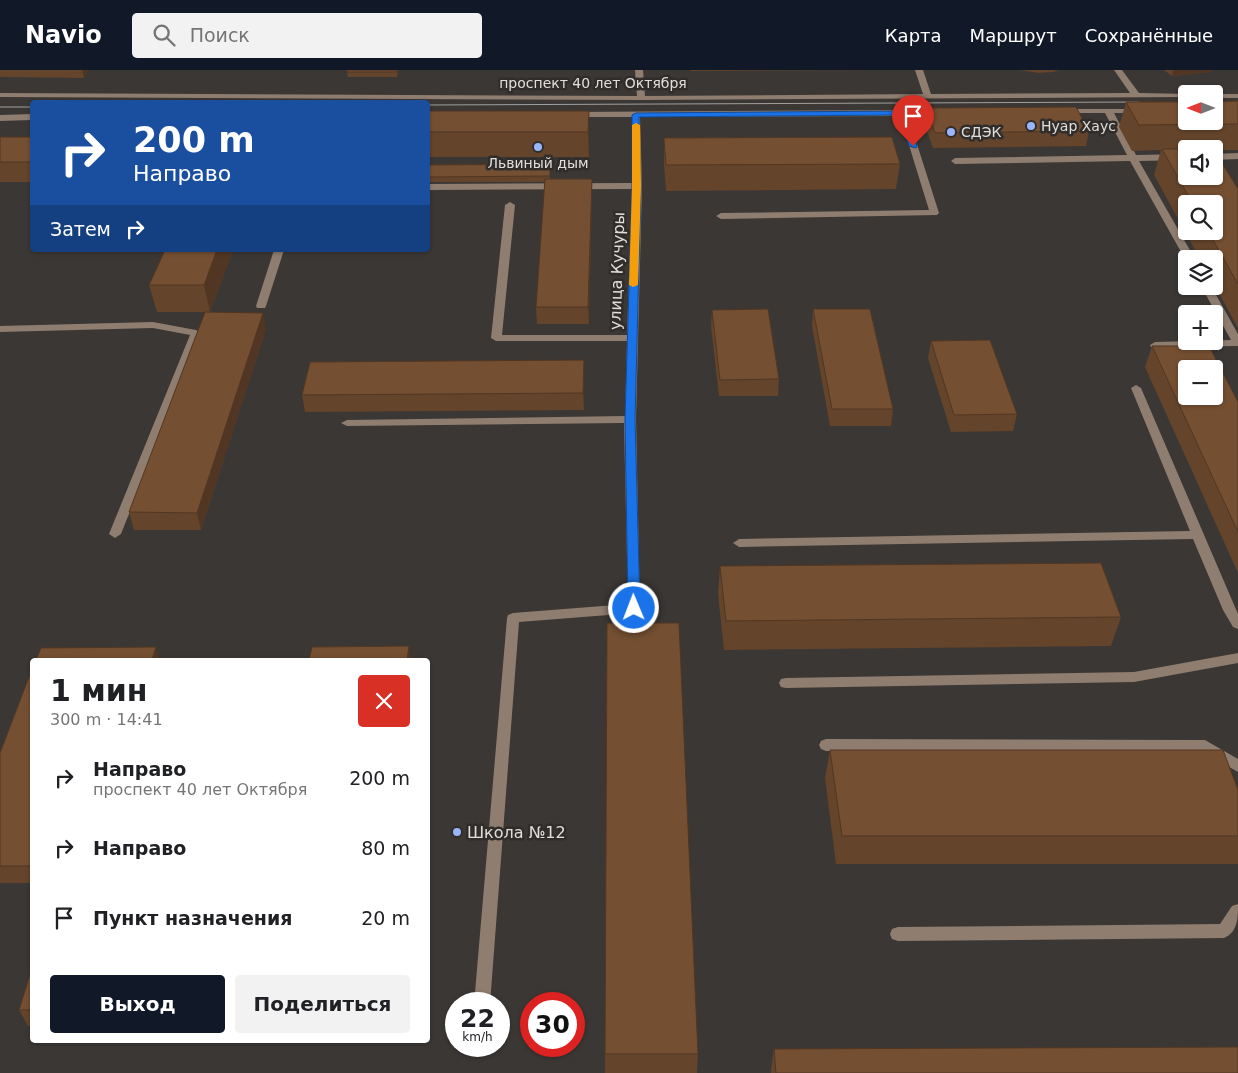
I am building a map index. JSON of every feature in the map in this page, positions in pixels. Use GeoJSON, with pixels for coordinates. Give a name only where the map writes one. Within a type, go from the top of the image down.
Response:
{"type":"FeatureCollection","features":[{"type":"Feature","properties":{"kind":"street"},"geometry":{"type":"LineString","coordinates":[[639,70],[641,98]]}},
{"type":"Feature","properties":{"kind":"street"},"geometry":{"type":"LineString","coordinates":[[919,70],[927,95]]}},
{"type":"Feature","properties":{"kind":"street"},"geometry":{"type":"LineString","coordinates":[[1118,70],[1136,95]]}},
{"type":"Feature","properties":{"kind":"street","name":"проспект 40 лет Октября"},"geometry":{"type":"LineString","coordinates":[[0,95],[641,98],[1178,95]]}},
{"type":"Feature","properties":{"kind":"street"},"geometry":{"type":"LineString","coordinates":[[1223,96],[1238,96]]}},
{"type":"Feature","properties":{"kind":"street"},"geometry":{"type":"LineString","coordinates":[[1108,111],[1185,250]]}},
{"type":"Feature","properties":{"kind":"street"},"geometry":{"type":"LineString","coordinates":[[1050,112],[1147,111]]}},
{"type":"Feature","properties":{"kind":"street","name":"проспект 40 лет Октября"},"geometry":{"type":"LineString","coordinates":[[566,115],[952,112]]}},
{"type":"Feature","properties":{"kind":"street"},"geometry":{"type":"LineString","coordinates":[[722,216],[934,213],[903,113]]}},
{"type":"Feature","properties":{"kind":"street","name":"улица Кучуры"},"geometry":{"type":"LineString","coordinates":[[483,992],[513,618],[634,608],[630,419],[636,115]]}},
{"type":"Feature","properties":{"kind":"street"},"geometry":{"type":"LineString","coordinates":[[0,118],[30,117]]}},
{"type":"Feature","properties":{"kind":"street"},"geometry":{"type":"LineString","coordinates":[[1223,157],[1238,156]]}},
{"type":"Feature","properties":{"kind":"street"},"geometry":{"type":"LineString","coordinates":[[955,160],[1178,157]]}},
{"type":"Feature","properties":{"kind":"street"},"geometry":{"type":"LineString","coordinates":[[430,187],[636,186]]}},
{"type":"Feature","properties":{"kind":"street"},"geometry":{"type":"LineString","coordinates":[[510,205],[496,338],[631,338]]}},
{"type":"Feature","properties":{"kind":"street"},"geometry":{"type":"LineString","coordinates":[[261,306],[278,252]]}},
{"type":"Feature","properties":{"kind":"street"},"geometry":{"type":"LineString","coordinates":[[1155,346],[1238,343],[1211,295]]}},
{"type":"Feature","properties":{"kind":"street"},"geometry":{"type":"LineString","coordinates":[[0,329],[153,325],[196,333],[115,534]]}},
{"type":"Feature","properties":{"kind":"street"},"geometry":{"type":"LineString","coordinates":[[1136,388],[1229,610],[1238,624]]}},
{"type":"Feature","properties":{"kind":"street"},"geometry":{"type":"LineString","coordinates":[[347,423],[630,419]]}},
{"type":"Feature","properties":{"kind":"street"},"geometry":{"type":"LineString","coordinates":[[739,543],[1198,535]]}},
{"type":"Feature","properties":{"kind":"street"},"geometry":{"type":"LineString","coordinates":[[786,682],[1134,677],[1238,658]]}},
{"type":"Feature","properties":{"kind":"street"},"geometry":{"type":"LineString","coordinates":[[826,745],[1205,746],[1238,766]]}},
{"type":"Feature","properties":{"kind":"street"},"geometry":{"type":"LineString","coordinates":[[898,934],[1224,931],[1238,911]]}},
{"type":"Feature","properties":{"kind":"building"},"geometry":{"type":"Polygon","coordinates":[[[347,70],[396,70],[396,72],[347,72],[347,70]]]}},
{"type":"Feature","properties":{"kind":"building"},"geometry":{"type":"Polygon","coordinates":[[[1238,101],[1238,124],[1223,124],[1223,102],[1238,101]]]}},
{"type":"Feature","properties":{"kind":"building"},"geometry":{"type":"Polygon","coordinates":[[[1126,102],[1178,102],[1178,125],[1139,125],[1126,102]]]}},
{"type":"Feature","properties":{"kind":"building"},"geometry":{"type":"Polygon","coordinates":[[[1076,107],[1089,131],[935,133],[926,108],[1076,107]]]}},
{"type":"Feature","properties":{"kind":"building"},"geometry":{"type":"Polygon","coordinates":[[[430,111],[589,111],[588,132],[430,132],[430,111]]]}},
{"type":"Feature","properties":{"kind":"building"},"geometry":{"type":"Polygon","coordinates":[[[0,137],[30,137],[30,162],[0,162],[0,137]]]}},
{"type":"Feature","properties":{"kind":"building"},"geometry":{"type":"Polygon","coordinates":[[[892,137],[900,164],[666,165],[664,138],[892,137]]]}},
{"type":"Feature","properties":{"kind":"building"},"geometry":{"type":"Polygon","coordinates":[[[1162,149],[1178,149],[1178,177],[1162,149]]]}},
{"type":"Feature","properties":{"kind":"building"},"geometry":{"type":"Polygon","coordinates":[[[550,164],[550,176],[430,177],[430,165],[550,164]]]}},
{"type":"Feature","properties":{"kind":"building"},"geometry":{"type":"Polygon","coordinates":[[[1223,165],[1238,189],[1238,284],[1223,258],[1223,250],[1219,250],[1213,240],[1223,240],[1223,195],[1188,195],[1182,185],[1223,185],[1223,165]]]}},
{"type":"Feature","properties":{"kind":"building"},"geometry":{"type":"Polygon","coordinates":[[[545,179],[592,179],[588,307],[536,307],[545,179]]]}},
{"type":"Feature","properties":{"kind":"building"},"geometry":{"type":"Polygon","coordinates":[[[164,252],[216,252],[204,285],[149,285],[164,252]]]}},
{"type":"Feature","properties":{"kind":"building"},"geometry":{"type":"Polygon","coordinates":[[[768,309],[779,379],[720,380],[712,310],[768,309]]]}},
{"type":"Feature","properties":{"kind":"building"},"geometry":{"type":"Polygon","coordinates":[[[813,309],[870,309],[893,409],[832,409],[813,309]]]}},
{"type":"Feature","properties":{"kind":"building"},"geometry":{"type":"Polygon","coordinates":[[[205,312],[263,313],[197,513],[129,512],[205,312]]]}},
{"type":"Feature","properties":{"kind":"building"},"geometry":{"type":"Polygon","coordinates":[[[990,340],[1017,414],[954,415],[931,341],[990,340]]]}},
{"type":"Feature","properties":{"kind":"building"},"geometry":{"type":"Polygon","coordinates":[[[1152,346],[1178,346],[1178,350],[1211,350],[1216,360],[1178,360],[1178,402],[1152,346]]]}},
{"type":"Feature","properties":{"kind":"building"},"geometry":{"type":"Polygon","coordinates":[[[584,360],[583,393],[302,395],[310,362],[584,360]]]}},
{"type":"Feature","properties":{"kind":"building"},"geometry":{"type":"Polygon","coordinates":[[[1223,373],[1238,402],[1238,532],[1179,405],[1223,405],[1223,373]]]}},
{"type":"Feature","properties":{"kind":"building"},"geometry":{"type":"Polygon","coordinates":[[[1101,563],[1121,617],[726,621],[720,566],[1101,563]]]}},
{"type":"Feature","properties":{"kind":"building"},"geometry":{"type":"Polygon","coordinates":[[[607,623],[679,623],[698,1054],[605,1054],[607,623]]]}},
{"type":"Feature","properties":{"kind":"building"},"geometry":{"type":"Polygon","coordinates":[[[409,646],[407,658],[309,658],[312,647],[409,646]]]}},
{"type":"Feature","properties":{"kind":"building"},"geometry":{"type":"Polygon","coordinates":[[[156,647],[153,658],[37,658],[41,648],[156,647]]]}},
{"type":"Feature","properties":{"kind":"building"},"geometry":{"type":"Polygon","coordinates":[[[30,674],[30,866],[0,866],[0,753],[30,674]]]}},
{"type":"Feature","properties":{"kind":"building"},"geometry":{"type":"Polygon","coordinates":[[[830,750],[1223,750],[1238,790],[1238,836],[842,836],[830,750]]]}},
{"type":"Feature","properties":{"kind":"building"},"geometry":{"type":"Polygon","coordinates":[[[30,974],[30,1010],[19,1010],[30,974]]]}},
{"type":"Feature","properties":{"kind":"building"},"geometry":{"type":"Polygon","coordinates":[[[1238,1047],[1238,1073],[776,1073],[774,1049],[1238,1047]]]}},
{"type":"Feature","properties":{"kind":"tram line"},"geometry":{"type":"LineString","coordinates":[[430,105],[1139,102]]}},
{"type":"Feature","properties":{"kind":"tram line"},"geometry":{"type":"LineString","coordinates":[[0,107],[30,107]]}},
{"type":"Feature","properties":{"kind":"slow traffic"},"geometry":{"type":"LineString","coordinates":[[633,285],[636,125]]}},
{"type":"Feature","properties":{"kind":"place","name":"Нуар Хаус"},"geometry":{"type":"Point","coordinates":[1031,126]}},
{"type":"Feature","properties":{"kind":"place","name":"СДЭК"},"geometry":{"type":"Point","coordinates":[951,132]}},
{"type":"Feature","properties":{"kind":"place","name":"Львиный дым"},"geometry":{"type":"Point","coordinates":[538,147]}},
{"type":"Feature","properties":{"kind":"place","name":"Школа №12"},"geometry":{"type":"Point","coordinates":[457,832]}},
{"type":"Feature","properties":{"kind":"route"},"geometry":{"type":"LineString","coordinates":[[634,608],[630,419],[636,115],[903,113],[913,146]]}}]}
